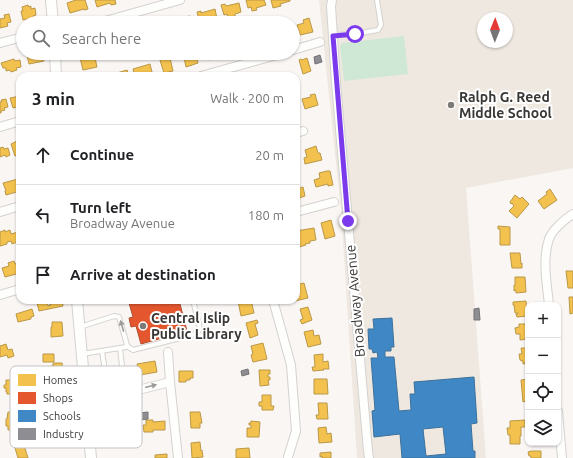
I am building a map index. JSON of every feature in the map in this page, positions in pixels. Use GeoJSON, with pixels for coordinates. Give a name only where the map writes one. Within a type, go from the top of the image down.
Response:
{"type":"FeatureCollection","features":[{"type":"Feature","properties":{"kind":"street"},"geometry":{"type":"LineString","coordinates":[[51,0],[52,16]]}},
{"type":"Feature","properties":{"kind":"street"},"geometry":{"type":"LineString","coordinates":[[123,16],[180,0]]}},
{"type":"Feature","properties":{"kind":"street","name":"Broadway Avenue"},"geometry":{"type":"LineString","coordinates":[[332,0],[331,6],[337,91],[369,458]]}},
{"type":"Feature","properties":{"kind":"street"},"geometry":{"type":"LineString","coordinates":[[0,43],[16,39]]}},
{"type":"Feature","properties":{"kind":"street"},"geometry":{"type":"LineString","coordinates":[[300,48],[320,42]]}},
{"type":"Feature","properties":{"kind":"street"},"geometry":{"type":"LineString","coordinates":[[55,60],[56,72]]}},
{"type":"Feature","properties":{"kind":"street"},"geometry":{"type":"LineString","coordinates":[[215,72],[259,60]]}},
{"type":"Feature","properties":{"kind":"street"},"geometry":{"type":"LineString","coordinates":[[0,127],[16,122]]}},
{"type":"Feature","properties":{"kind":"street"},"geometry":{"type":"LineString","coordinates":[[300,211],[334,202]]}},
{"type":"Feature","properties":{"kind":"street"},"geometry":{"type":"LineString","coordinates":[[0,212],[16,207]]}},
{"type":"Feature","properties":{"kind":"street"},"geometry":{"type":"LineString","coordinates":[[549,302],[546,255],[549,238],[561,223],[573,214]]}},
{"type":"Feature","properties":{"kind":"street"},"geometry":{"type":"LineString","coordinates":[[0,295],[16,291]]}},
{"type":"Feature","properties":{"kind":"street"},"geometry":{"type":"LineString","coordinates":[[77,304],[83,366]]}},
{"type":"Feature","properties":{"kind":"street"},"geometry":{"type":"LineString","coordinates":[[274,304],[291,365],[296,431],[288,457]]}},
{"type":"Feature","properties":{"kind":"street"},"geometry":{"type":"LineString","coordinates":[[168,352],[178,458]]}},
{"type":"Feature","properties":{"kind":"street"},"geometry":{"type":"LineString","coordinates":[[142,389],[170,382]]}},
{"type":"Feature","properties":{"kind":"street"},"geometry":{"type":"LineString","coordinates":[[561,446],[562,458]]}},
{"type":"Feature","properties":{"kind":"street"},"geometry":{"type":"LineString","coordinates":[[90,448],[91,458]]}},
{"type":"Feature","properties":{"kind":"lane"},"geometry":{"type":"LineString","coordinates":[[333,36],[378,30],[381,25],[376,0]]}},
{"type":"Feature","properties":{"kind":"lane"},"geometry":{"type":"LineString","coordinates":[[80,327],[114,316],[120,317],[127,346],[133,350],[196,334],[200,329],[194,304]]}},
{"type":"Feature","properties":{"kind":"lane"},"geometry":{"type":"LineString","coordinates":[[82,354],[127,346]]}},
{"type":"Feature","properties":{"kind":"lane"},"geometry":{"type":"LineString","coordinates":[[120,348],[122,366]]}},
{"type":"Feature","properties":{"kind":"lane"},"geometry":{"type":"LineString","coordinates":[[102,351],[104,366]]}},
{"type":"Feature","properties":{"kind":"shaded area"},"geometry":{"type":"Polygon","coordinates":[[[319,0],[573,0],[573,168],[466,188],[486,458],[357,458],[341,211],[319,0]]]}},
{"type":"Feature","properties":{"kind":"green space"},"geometry":{"type":"Polygon","coordinates":[[[404,36],[408,74],[344,81],[340,46],[342,43],[404,36]]]}},
{"type":"Feature","properties":{"kind":"building: Homes"},"geometry":{"type":"Polygon","coordinates":[[[76,0],[85,0],[88,9],[70,13],[67,3],[76,0]]]}},
{"type":"Feature","properties":{"kind":"building: Homes"},"geometry":{"type":"Polygon","coordinates":[[[95,0],[115,0],[116,4],[111,5],[110,3],[97,7],[95,0]]]}},
{"type":"Feature","properties":{"kind":"building: Homes"},"geometry":{"type":"Polygon","coordinates":[[[246,0],[264,0],[266,5],[252,11],[251,7],[248,8],[246,0]]]}},
{"type":"Feature","properties":{"kind":"building: Homes"},"geometry":{"type":"Polygon","coordinates":[[[271,0],[290,0],[290,1],[273,8],[271,0]]]}},
{"type":"Feature","properties":{"kind":"building: Homes"},"geometry":{"type":"Polygon","coordinates":[[[239,3],[241,12],[235,14],[235,16],[228,16],[227,14],[224,15],[221,5],[225,4],[226,6],[239,3]]]}},
{"type":"Feature","properties":{"kind":"building: Homes"},"geometry":{"type":"Polygon","coordinates":[[[28,5],[29,7],[31,6],[31,9],[35,8],[36,15],[22,16],[22,7],[28,5]]]}},
{"type":"Feature","properties":{"kind":"building: Homes"},"geometry":{"type":"Polygon","coordinates":[[[215,9],[216,16],[198,16],[197,12],[201,11],[201,13],[215,9]]]}},
{"type":"Feature","properties":{"kind":"building: Homes"},"geometry":{"type":"Polygon","coordinates":[[[9,14],[11,22],[7,23],[8,26],[0,28],[0,19],[5,18],[4,15],[9,14]]]}},
{"type":"Feature","properties":{"kind":"building: Homes"},"geometry":{"type":"Polygon","coordinates":[[[309,18],[313,32],[300,35],[300,24],[304,23],[303,20],[309,18]]]}},
{"type":"Feature","properties":{"kind":"building: Homes"},"geometry":{"type":"Polygon","coordinates":[[[307,58],[311,71],[303,74],[299,60],[307,58]]]}},
{"type":"Feature","properties":{"kind":"building: Homes"},"geometry":{"type":"Polygon","coordinates":[[[14,59],[15,61],[20,60],[21,67],[16,68],[17,70],[11,72],[10,70],[6,71],[6,68],[3,68],[1,63],[14,59]]]}},
{"type":"Feature","properties":{"kind":"building: Homes"},"geometry":{"type":"Polygon","coordinates":[[[28,60],[44,61],[29,64],[28,60]]]}},
{"type":"Feature","properties":{"kind":"building: Homes"},"geometry":{"type":"Polygon","coordinates":[[[80,60],[96,60],[97,67],[83,70],[80,60]]]}},
{"type":"Feature","properties":{"kind":"building: Homes"},"geometry":{"type":"Polygon","coordinates":[[[160,60],[170,60],[173,71],[164,72],[160,60]]]}},
{"type":"Feature","properties":{"kind":"building: Homes"},"geometry":{"type":"Polygon","coordinates":[[[184,60],[197,60],[198,63],[186,67],[184,60]]]}},
{"type":"Feature","properties":{"kind":"building: Homes"},"geometry":{"type":"Polygon","coordinates":[[[150,64],[152,72],[134,72],[133,69],[150,64]]]}},
{"type":"Feature","properties":{"kind":"building: Homes"},"geometry":{"type":"Polygon","coordinates":[[[315,94],[318,105],[305,109],[302,99],[311,97],[310,95],[315,94]]]}},
{"type":"Feature","properties":{"kind":"building: Homes"},"geometry":{"type":"Polygon","coordinates":[[[16,97],[16,107],[13,108],[10,98],[16,97]]]}},
{"type":"Feature","properties":{"kind":"building: Homes"},"geometry":{"type":"Polygon","coordinates":[[[6,99],[8,107],[4,108],[5,110],[1,111],[0,113],[0,102],[2,102],[1,100],[6,99]]]}},
{"type":"Feature","properties":{"kind":"building: Homes"},"geometry":{"type":"Polygon","coordinates":[[[16,142],[16,156],[15,156],[11,144],[16,142]]]}},
{"type":"Feature","properties":{"kind":"building: Homes"},"geometry":{"type":"Polygon","coordinates":[[[316,146],[322,160],[305,164],[304,158],[307,157],[305,150],[316,146]]]}},
{"type":"Feature","properties":{"kind":"building: Homes"},"geometry":{"type":"Polygon","coordinates":[[[3,147],[4,149],[8,148],[10,155],[0,157],[0,148],[3,147]]]}},
{"type":"Feature","properties":{"kind":"building: Homes"},"geometry":{"type":"Polygon","coordinates":[[[330,171],[333,185],[328,186],[328,184],[316,187],[314,180],[320,178],[319,173],[330,171]]]}},
{"type":"Feature","properties":{"kind":"building: Homes"},"geometry":{"type":"Polygon","coordinates":[[[16,180],[16,192],[6,195],[3,183],[16,180]]]}},
{"type":"Feature","properties":{"kind":"building: Homes"},"geometry":{"type":"Polygon","coordinates":[[[303,187],[305,196],[300,198],[300,188],[303,187]]]}},
{"type":"Feature","properties":{"kind":"building: Homes"},"geometry":{"type":"Polygon","coordinates":[[[550,189],[557,200],[544,209],[538,201],[547,194],[546,192],[550,189]]]}},
{"type":"Feature","properties":{"kind":"building: Homes"},"geometry":{"type":"Polygon","coordinates":[[[515,195],[520,199],[522,197],[529,204],[517,218],[509,211],[514,206],[510,202],[515,195]]]}},
{"type":"Feature","properties":{"kind":"building: Homes"},"geometry":{"type":"Polygon","coordinates":[[[331,220],[335,236],[325,239],[321,223],[331,220]]]}},
{"type":"Feature","properties":{"kind":"building: Homes"},"geometry":{"type":"Polygon","coordinates":[[[498,226],[510,227],[510,245],[500,245],[500,229],[498,229],[498,226]]]}},
{"type":"Feature","properties":{"kind":"building: Homes"},"geometry":{"type":"Polygon","coordinates":[[[314,228],[316,240],[310,241],[310,243],[300,247],[300,230],[314,228]]]}},
{"type":"Feature","properties":{"kind":"building: Homes"},"geometry":{"type":"Polygon","coordinates":[[[10,230],[11,234],[16,233],[16,242],[12,244],[11,241],[0,246],[0,232],[10,230]]]}},
{"type":"Feature","properties":{"kind":"building: Homes"},"geometry":{"type":"Polygon","coordinates":[[[510,253],[520,253],[522,268],[512,268],[510,253]]]}},
{"type":"Feature","properties":{"kind":"building: Homes"},"geometry":{"type":"Polygon","coordinates":[[[14,261],[16,264],[16,274],[5,277],[2,268],[9,266],[8,263],[14,261]]]}},
{"type":"Feature","properties":{"kind":"building: Homes"},"geometry":{"type":"Polygon","coordinates":[[[566,271],[573,271],[573,288],[568,288],[566,271]]]}},
{"type":"Feature","properties":{"kind":"building: Homes"},"geometry":{"type":"Polygon","coordinates":[[[515,277],[525,277],[526,292],[516,293],[516,290],[514,291],[515,277]]]}},
{"type":"Feature","properties":{"kind":"building: Homes"},"geometry":{"type":"Polygon","coordinates":[[[304,283],[308,298],[300,300],[300,284],[304,283]]]}},
{"type":"Feature","properties":{"kind":"building: Homes"},"geometry":{"type":"Polygon","coordinates":[[[569,297],[573,297],[573,313],[570,314],[569,297]]]}},
{"type":"Feature","properties":{"kind":"building: Homes"},"geometry":{"type":"Polygon","coordinates":[[[526,301],[525,316],[517,317],[516,314],[518,313],[515,313],[513,302],[526,301]]]}},
{"type":"Feature","properties":{"kind":"building: Homes"},"geometry":{"type":"Polygon","coordinates":[[[37,304],[48,304],[48,306],[51,305],[50,304],[63,304],[63,306],[39,311],[37,304]]]}},
{"type":"Feature","properties":{"kind":"building: Homes"},"geometry":{"type":"Polygon","coordinates":[[[239,304],[252,304],[254,313],[241,316],[239,304]]]}},
{"type":"Feature","properties":{"kind":"building: Homes"},"geometry":{"type":"Polygon","coordinates":[[[308,307],[312,320],[302,324],[300,320],[303,319],[300,309],[308,307]]]}},
{"type":"Feature","properties":{"kind":"building: Homes"},"geometry":{"type":"Polygon","coordinates":[[[32,309],[34,316],[31,317],[31,319],[18,322],[16,314],[32,309]]]}},
{"type":"Feature","properties":{"kind":"building: Homes"},"geometry":{"type":"Polygon","coordinates":[[[257,320],[258,323],[255,324],[258,335],[250,338],[246,323],[257,320]]]}},
{"type":"Feature","properties":{"kind":"building: Homes"},"geometry":{"type":"Polygon","coordinates":[[[52,322],[62,322],[63,336],[51,337],[52,322]]]}},
{"type":"Feature","properties":{"kind":"building: Homes"},"geometry":{"type":"Polygon","coordinates":[[[519,324],[525,324],[525,339],[520,340],[520,334],[516,334],[515,328],[519,327],[519,324]]]}},
{"type":"Feature","properties":{"kind":"building: Homes"},"geometry":{"type":"Polygon","coordinates":[[[313,330],[314,336],[319,335],[321,344],[308,347],[304,332],[313,330]]]}},
{"type":"Feature","properties":{"kind":"building: Homes"},"geometry":{"type":"Polygon","coordinates":[[[263,343],[267,359],[253,362],[251,346],[263,343]]]}},
{"type":"Feature","properties":{"kind":"building: Homes"},"geometry":{"type":"Polygon","coordinates":[[[6,344],[8,350],[12,349],[14,356],[8,358],[7,355],[0,357],[0,346],[6,344]]]}},
{"type":"Feature","properties":{"kind":"building: Homes"},"geometry":{"type":"Polygon","coordinates":[[[521,348],[525,348],[525,363],[523,364],[523,361],[520,360],[519,354],[522,354],[521,348]]]}},
{"type":"Feature","properties":{"kind":"building: Homes"},"geometry":{"type":"Polygon","coordinates":[[[43,354],[54,354],[54,362],[43,362],[43,354]]]}},
{"type":"Feature","properties":{"kind":"building: Homes"},"geometry":{"type":"Polygon","coordinates":[[[323,354],[323,362],[328,361],[329,369],[313,371],[312,367],[315,367],[314,355],[323,354]]]}},
{"type":"Feature","properties":{"kind":"building: Homes"},"geometry":{"type":"Polygon","coordinates":[[[155,361],[157,372],[142,375],[142,366],[138,366],[137,364],[155,361]]]}},
{"type":"Feature","properties":{"kind":"building: Homes"},"geometry":{"type":"Polygon","coordinates":[[[53,363],[62,363],[62,366],[52,366],[54,365],[53,363]]]}},
{"type":"Feature","properties":{"kind":"building: Homes"},"geometry":{"type":"Polygon","coordinates":[[[259,370],[270,370],[270,374],[268,374],[268,377],[270,377],[270,380],[268,380],[269,385],[260,386],[259,370]]]}},
{"type":"Feature","properties":{"kind":"building: Homes"},"geometry":{"type":"Polygon","coordinates":[[[179,371],[193,371],[193,378],[186,380],[186,382],[179,382],[179,371]]]}},
{"type":"Feature","properties":{"kind":"building: Homes"},"geometry":{"type":"Polygon","coordinates":[[[314,379],[327,379],[328,394],[314,394],[314,379]]]}},
{"type":"Feature","properties":{"kind":"building: Homes"},"geometry":{"type":"Polygon","coordinates":[[[525,379],[525,401],[523,402],[521,380],[525,379]]]}},
{"type":"Feature","properties":{"kind":"building: Homes"},"geometry":{"type":"Polygon","coordinates":[[[6,380],[10,380],[10,394],[7,394],[6,388],[4,388],[4,385],[6,385],[6,380]]]}},
{"type":"Feature","properties":{"kind":"building: Homes"},"geometry":{"type":"Polygon","coordinates":[[[262,395],[271,395],[271,406],[274,406],[273,410],[262,410],[262,406],[259,406],[259,402],[262,402],[262,395]]]}},
{"type":"Feature","properties":{"kind":"building: Homes"},"geometry":{"type":"Polygon","coordinates":[[[318,403],[327,403],[328,419],[317,419],[316,415],[319,415],[318,403]]]}},
{"type":"Feature","properties":{"kind":"building: Homes"},"geometry":{"type":"Polygon","coordinates":[[[8,412],[10,412],[10,430],[8,430],[8,426],[6,426],[8,412]]]}},
{"type":"Feature","properties":{"kind":"building: Homes"},"geometry":{"type":"Polygon","coordinates":[[[190,412],[200,412],[202,423],[200,423],[200,428],[191,428],[190,412]]]}},
{"type":"Feature","properties":{"kind":"building: Homes"},"geometry":{"type":"Polygon","coordinates":[[[146,420],[153,420],[153,422],[165,421],[165,430],[144,432],[143,425],[146,425],[146,420]]]}},
{"type":"Feature","properties":{"kind":"building: Homes"},"geometry":{"type":"Polygon","coordinates":[[[525,420],[525,427],[521,427],[520,444],[510,444],[510,435],[508,435],[507,428],[510,428],[510,421],[525,420]]]}},
{"type":"Feature","properties":{"kind":"building: Homes"},"geometry":{"type":"Polygon","coordinates":[[[251,421],[260,422],[259,437],[247,437],[247,428],[251,428],[249,423],[251,423],[251,421]]]}},
{"type":"Feature","properties":{"kind":"building: Homes"},"geometry":{"type":"Polygon","coordinates":[[[326,427],[327,434],[331,433],[332,442],[319,443],[318,428],[326,427]]]}},
{"type":"Feature","properties":{"kind":"building: Homes"},"geometry":{"type":"Polygon","coordinates":[[[200,442],[203,457],[192,458],[191,443],[200,442]]]}},
{"type":"Feature","properties":{"kind":"building: Homes"},"geometry":{"type":"Polygon","coordinates":[[[15,448],[25,448],[28,458],[18,458],[15,448]]]}},
{"type":"Feature","properties":{"kind":"building: Homes"},"geometry":{"type":"Polygon","coordinates":[[[249,448],[250,458],[236,458],[236,449],[249,448]]]}},
{"type":"Feature","properties":{"kind":"building: Homes"},"geometry":{"type":"Polygon","coordinates":[[[541,451],[541,458],[531,458],[528,452],[541,451]]]}},
{"type":"Feature","properties":{"kind":"building: Homes"},"geometry":{"type":"Polygon","coordinates":[[[331,452],[331,458],[320,457],[320,453],[331,452]]]}},
{"type":"Feature","properties":{"kind":"building: Homes"},"geometry":{"type":"Polygon","coordinates":[[[167,454],[167,458],[155,458],[155,455],[167,454]]]}},
{"type":"Feature","properties":{"kind":"building: Shops"},"geometry":{"type":"Polygon","coordinates":[[[129,304],[180,304],[187,331],[141,344],[136,326],[131,327],[129,318],[133,317],[129,304]]]}},
{"type":"Feature","properties":{"kind":"building: Schools"},"geometry":{"type":"Polygon","coordinates":[[[392,318],[394,347],[391,347],[391,351],[385,351],[385,357],[394,357],[399,411],[411,410],[410,394],[415,394],[414,382],[474,377],[477,423],[471,424],[475,458],[402,458],[400,434],[374,437],[372,411],[375,410],[371,358],[378,358],[377,352],[373,353],[372,349],[369,349],[368,329],[374,329],[373,319],[392,318]],[[443,427],[423,429],[426,456],[446,454],[443,427]]]}},
{"type":"Feature","properties":{"kind":"building: Industry"},"geometry":{"type":"Polygon","coordinates":[[[320,55],[322,62],[315,64],[314,57],[320,55]]]}},
{"type":"Feature","properties":{"kind":"building: Industry"},"geometry":{"type":"Polygon","coordinates":[[[479,308],[480,320],[474,320],[474,309],[479,308]]]}},
{"type":"Feature","properties":{"kind":"building: Industry"},"geometry":{"type":"Polygon","coordinates":[[[248,369],[249,374],[242,376],[241,371],[248,369]]]}},
{"type":"Feature","properties":{"kind":"building: Industry"},"geometry":{"type":"Polygon","coordinates":[[[148,412],[148,419],[142,420],[142,413],[148,412]]]}},
{"type":"Feature","properties":{"kind":"place","name":"Ralph G. Reed Middle School"},"geometry":{"type":"Point","coordinates":[451,105]}},
{"type":"Feature","properties":{"kind":"place","name":"Central Islip Public Library"},"geometry":{"type":"Point","coordinates":[143,326]}},
{"type":"Feature","properties":{"kind":"route"},"geometry":{"type":"LineString","coordinates":[[348,221],[333,36],[355,34]]}}]}
